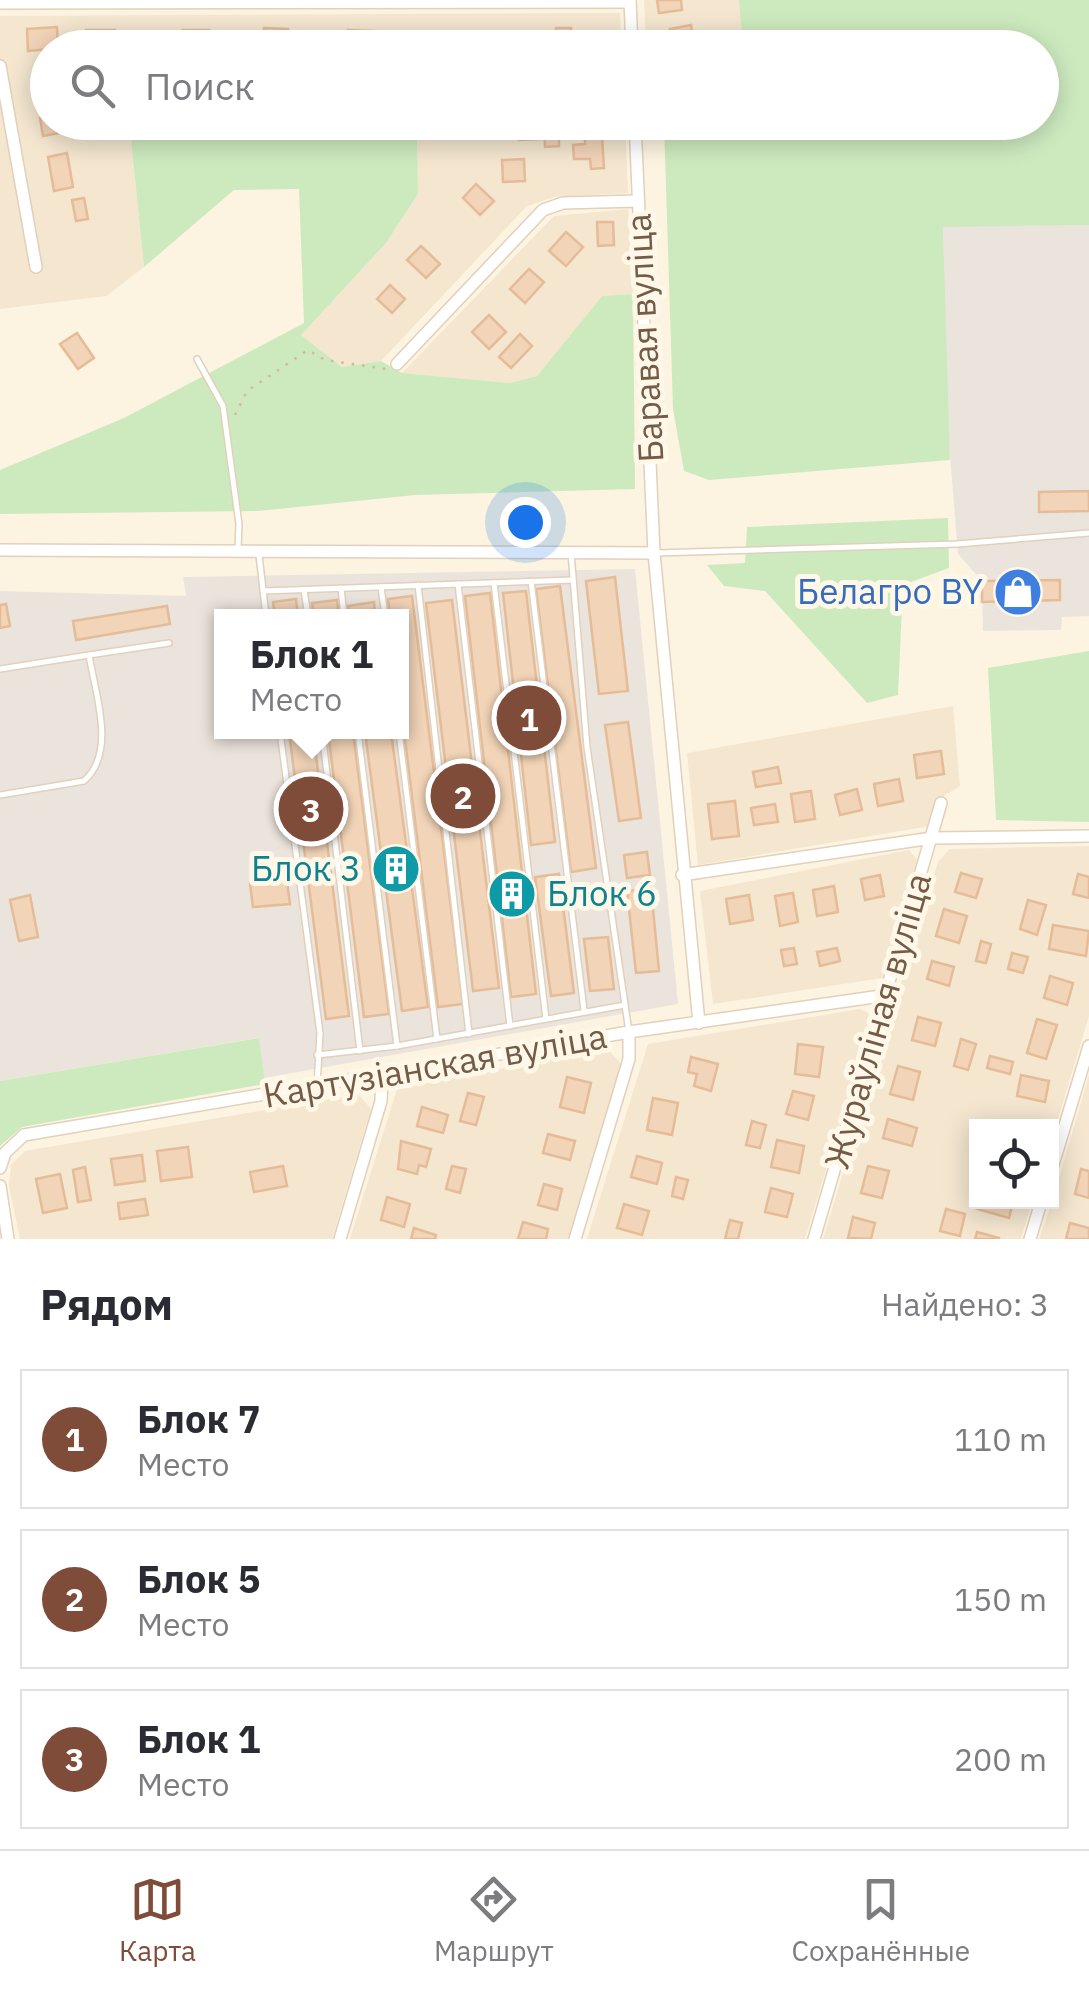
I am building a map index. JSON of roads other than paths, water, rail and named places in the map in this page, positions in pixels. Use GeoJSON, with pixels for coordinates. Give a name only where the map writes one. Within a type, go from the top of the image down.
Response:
{"type":"FeatureCollection","features":[{"type":"Feature","properties":{"kind":"street"},"geometry":{"type":"LineString","coordinates":[[0,3],[630,1],[631,30]]}},
{"type":"Feature","properties":{"kind":"street"},"geometry":{"type":"LineString","coordinates":[[0,66],[36,267]]}},
{"type":"Feature","properties":{"kind":"street","name":"Баравая вуліца"},"geometry":{"type":"LineString","coordinates":[[636,140],[654,553],[699,1024]]}},
{"type":"Feature","properties":{"kind":"street"},"geometry":{"type":"LineString","coordinates":[[397,364],[543,210],[563,203],[638,201]]}},
{"type":"Feature","properties":{"kind":"street"},"geometry":{"type":"LineString","coordinates":[[0,550],[654,553]]}},
{"type":"Feature","properties":{"kind":"street","name":"Жураўліная вуліца"},"geometry":{"type":"LineString","coordinates":[[814,1239],[941,803]]}},
{"type":"Feature","properties":{"kind":"street"},"geometry":{"type":"LineString","coordinates":[[682,875],[932,838],[1089,836]]}},
{"type":"Feature","properties":{"kind":"street","name":"Картузіанская вуліца"},"geometry":{"type":"LineString","coordinates":[[0,1168],[6,1153],[24,1134],[629,1032],[888,995]]}},
{"type":"Feature","properties":{"kind":"street"},"geometry":{"type":"LineString","coordinates":[[576,1239],[629,1059],[629,1032]]}},
{"type":"Feature","properties":{"kind":"street"},"geometry":{"type":"LineString","coordinates":[[1059,1145],[1089,1046]]}},
{"type":"Feature","properties":{"kind":"street"},"geometry":{"type":"LineString","coordinates":[[340,1239],[381,1100],[382,1076]]}},
{"type":"Feature","properties":{"kind":"street"},"geometry":{"type":"LineString","coordinates":[[0,1186],[8,1239]]}},
{"type":"Feature","properties":{"kind":"street"},"geometry":{"type":"LineString","coordinates":[[1030,1239],[1039,1209]]}},
{"type":"Feature","properties":{"kind":"lane"},"geometry":{"type":"LineString","coordinates":[[197,360],[216,387],[228,437],[230,482],[239,524],[238,551]]}},
{"type":"Feature","properties":{"kind":"lane"},"geometry":{"type":"LineString","coordinates":[[654,553],[957,544],[1089,533]]}},
{"type":"Feature","properties":{"kind":"lane"},"geometry":{"type":"LineString","coordinates":[[258,552],[265,609]]}},
{"type":"Feature","properties":{"kind":"lane"},"geometry":{"type":"LineString","coordinates":[[571,553],[587,748],[629,1032]]}},
{"type":"Feature","properties":{"kind":"lane"},"geometry":{"type":"LineString","coordinates":[[263,591],[572,580]]}},
{"type":"Feature","properties":{"kind":"lane"},"geometry":{"type":"LineString","coordinates":[[532,581],[584,1010]]}},
{"type":"Feature","properties":{"kind":"lane"},"geometry":{"type":"LineString","coordinates":[[494,583],[546,1019]]}},
{"type":"Feature","properties":{"kind":"lane"},"geometry":{"type":"LineString","coordinates":[[458,584],[510,1026]]}},
{"type":"Feature","properties":{"kind":"lane"},"geometry":{"type":"LineString","coordinates":[[418,585],[470,1034]]}},
{"type":"Feature","properties":{"kind":"lane"},"geometry":{"type":"LineString","coordinates":[[381,587],[384,609]]}},
{"type":"Feature","properties":{"kind":"lane"},"geometry":{"type":"LineString","coordinates":[[340,588],[343,609]]}},
{"type":"Feature","properties":{"kind":"lane"},"geometry":{"type":"LineString","coordinates":[[304,590],[307,609]]}},
{"type":"Feature","properties":{"kind":"lane"},"geometry":{"type":"LineString","coordinates":[[0,669],[170,643]]}},
{"type":"Feature","properties":{"kind":"lane"},"geometry":{"type":"LineString","coordinates":[[0,795],[84,781],[94,772],[102,742],[89,655]]}},
{"type":"Feature","properties":{"kind":"lane"},"geometry":{"type":"LineString","coordinates":[[281,739],[320,1034],[318,1087]]}},
{"type":"Feature","properties":{"kind":"lane"},"geometry":{"type":"LineString","coordinates":[[323,739],[360,1051]]}},
{"type":"Feature","properties":{"kind":"lane"},"geometry":{"type":"LineString","coordinates":[[359,739],[397,1046]]}},
{"type":"Feature","properties":{"kind":"lane"},"geometry":{"type":"LineString","coordinates":[[400,739],[437,1039]]}},
{"type":"Feature","properties":{"kind":"lane"},"geometry":{"type":"LineString","coordinates":[[318,1055],[470,1034],[625,1004]]}},
{"type":"Feature","properties":{"kind":"place","name":"Белагро BY"},"geometry":{"type":"Point","coordinates":[1018,592]}},
{"type":"Feature","properties":{"kind":"place","name":"Блок 7"},"geometry":{"type":"Point","coordinates":[529,718]}},
{"type":"Feature","properties":{"kind":"place","name":"Блок 5"},"geometry":{"type":"Point","coordinates":[463,796]}},
{"type":"Feature","properties":{"kind":"place","name":"Блок 1"},"geometry":{"type":"Point","coordinates":[311,809]}},
{"type":"Feature","properties":{"kind":"place","name":"Блок 3"},"geometry":{"type":"Point","coordinates":[396,869]}},
{"type":"Feature","properties":{"kind":"place","name":"Блок 6"},"geometry":{"type":"Point","coordinates":[512,894]}}]}
